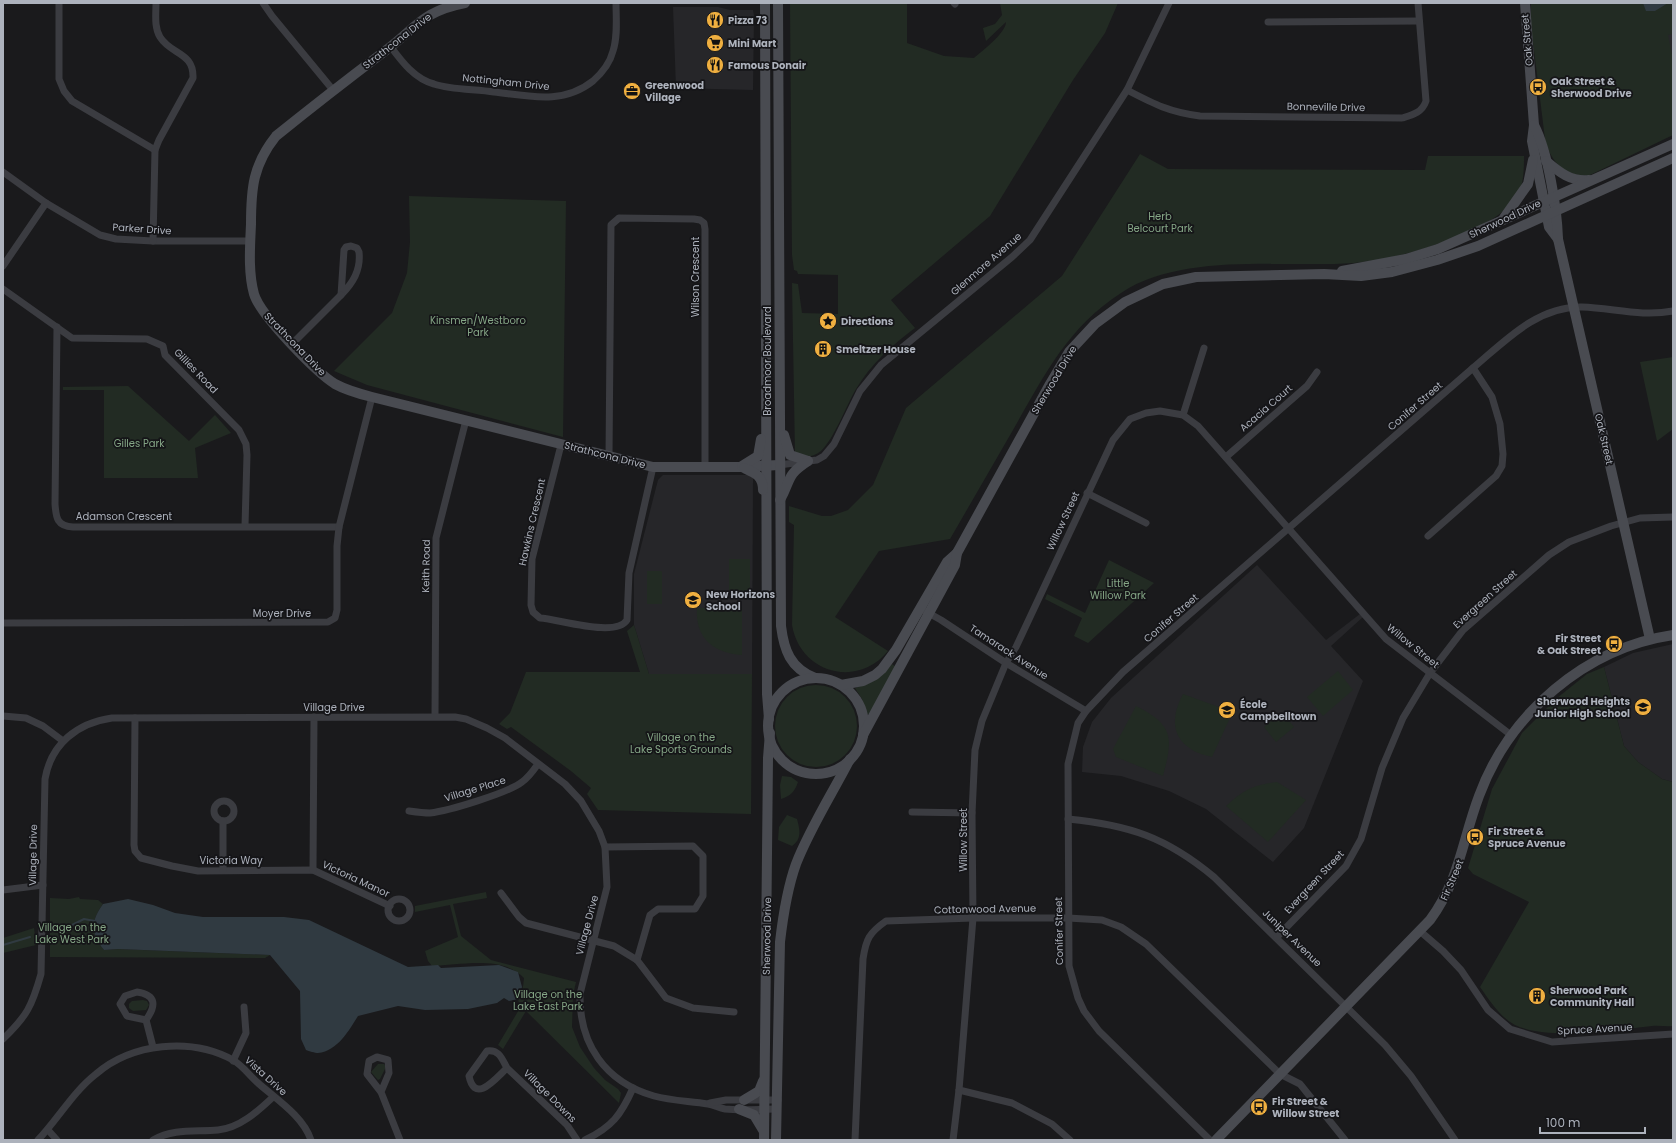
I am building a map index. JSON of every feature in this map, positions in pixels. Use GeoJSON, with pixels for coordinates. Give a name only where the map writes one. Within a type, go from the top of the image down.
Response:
{"type":"FeatureCollection","features":[{"type":"Feature","properties":{"kind":"main road","name":"Strathcona Drive"},"geometry":{"type":"LineString","coordinates":[[466,3],[439,9],[426,17],[276,136],[266,149],[253,183],[250,241],[251,282],[254,295],[265,315],[292,344],[334,383],[372,398],[653,467],[740,467],[779,464]]}},
{"type":"Feature","properties":{"kind":"main road","name":"Broadmoor Boulevard"},"geometry":{"type":"LineString","coordinates":[[765,3],[767,694],[769,719]]}},
{"type":"Feature","properties":{"kind":"main road","name":"Broadmoor Boulevard"},"geometry":{"type":"LineString","coordinates":[[778,3],[780,626],[784,646],[789,657],[805,674],[815,678]]}},
{"type":"Feature","properties":{"kind":"main road","name":"Oak Street"},"geometry":{"type":"LineString","coordinates":[[1525,3],[1534,125],[1532,140],[1534,156],[1549,200],[1650,639]]}},
{"type":"Feature","properties":{"kind":"main road","name":"Oak Street"},"geometry":{"type":"LineString","coordinates":[[1534,125],[1540,137],[1546,161],[1549,200]]}},
{"type":"Feature","properties":{"kind":"main road","name":"Sherwood Drive"},"geometry":{"type":"LineString","coordinates":[[1331,274],[1406,259],[1438,249],[1673,144]]}},
{"type":"Feature","properties":{"kind":"main road"},"geometry":{"type":"LineString","coordinates":[[1500,222],[1509,212],[1528,184],[1534,156]]}},
{"type":"Feature","properties":{"kind":"main road","name":"Sherwood Drive"},"geometry":{"type":"LineString","coordinates":[[863,735],[925,611],[947,562],[957,552],[1050,384],[1069,352],[1082,337],[1108,314],[1146,291],[1177,280],[1228,275],[1331,274],[1361,276],[1392,272],[1437,260],[1478,246],[1673,158]]}},
{"type":"Feature","properties":{"kind":"main road"},"geometry":{"type":"LineString","coordinates":[[1546,161],[1568,177],[1581,180],[1596,178]]}},
{"type":"Feature","properties":{"kind":"main road"},"geometry":{"type":"LineString","coordinates":[[740,467],[757,457],[761,450],[762,409],[767,388]]}},
{"type":"Feature","properties":{"kind":"main road"},"geometry":{"type":"LineString","coordinates":[[779,414],[786,446],[790,455],[808,461]]}},
{"type":"Feature","properties":{"kind":"main road"},"geometry":{"type":"LineString","coordinates":[[779,502],[786,490],[790,475],[808,461]]}},
{"type":"Feature","properties":{"kind":"main road"},"geometry":{"type":"LineString","coordinates":[[740,467],[758,474],[761,478],[762,500],[767,513]]}},
{"type":"Feature","properties":{"kind":"main road","name":"Sherwood Drive"},"geometry":{"type":"LineString","coordinates":[[840,684],[863,681],[875,675],[889,660],[925,611]]}},
{"type":"Feature","properties":{"kind":"main road","name":"Fir Street"},"geometry":{"type":"LineString","coordinates":[[1216,1140],[1420,932],[1447,895],[1461,860],[1478,798],[1487,776],[1511,735],[1547,696],[1582,668],[1614,652],[1650,639],[1673,635]]}},
{"type":"Feature","properties":{"kind":"main road"},"geometry":{"type":"LineString","coordinates":[[815,678],[834,681],[840,684],[857,702],[862,716],[863,735],[850,759],[839,768],[830,772],[812,774],[800,772],[787,765],[778,757],[774,750],[770,733],[769,719],[775,703],[786,690],[794,684],[815,678]]}},
{"type":"Feature","properties":{"kind":"main road","name":"Sherwood Drive"},"geometry":{"type":"LineString","coordinates":[[764,1136],[768,758],[770,733]]}},
{"type":"Feature","properties":{"kind":"main road","name":"Sherwood Drive"},"geometry":{"type":"LineString","coordinates":[[776,1140],[780,942],[784,910],[792,878],[802,850],[850,759]]}},
{"type":"Feature","properties":{"kind":"main road"},"geometry":{"type":"LineString","coordinates":[[764,1136],[754,1115],[741,1104],[759,1091],[765,1078]]}},
{"type":"Feature","properties":{"kind":"street"},"geometry":{"type":"LineString","coordinates":[[59,3],[59,79],[64,91],[78,105],[155,150]]}},
{"type":"Feature","properties":{"kind":"street"},"geometry":{"type":"LineString","coordinates":[[153,242],[155,150],[193,78],[194,69],[192,64],[187,59],[161,38],[156,22],[156,3]]}},
{"type":"Feature","properties":{"kind":"street"},"geometry":{"type":"LineString","coordinates":[[263,3],[333,90]]}},
{"type":"Feature","properties":{"kind":"street","name":"Nottingham Drive"},"geometry":{"type":"LineString","coordinates":[[390,47],[415,74],[433,84],[536,97],[562,96],[585,87],[600,74],[609,62],[616,35],[616,3]]}},
{"type":"Feature","properties":{"kind":"street","name":"Glenmore Avenue"},"geometry":{"type":"LineString","coordinates":[[779,464],[808,461],[824,456],[834,444],[860,391],[881,365],[1012,257],[1030,240],[1127,90],[1170,3]]}},
{"type":"Feature","properties":{"kind":"street","name":"Bonneville Drive"},"geometry":{"type":"LineString","coordinates":[[1127,90],[1162,108],[1178,114],[1200,116],[1402,118],[1414,115],[1420,110],[1426,101],[1418,3]]}},
{"type":"Feature","properties":{"kind":"street"},"geometry":{"type":"LineString","coordinates":[[1268,22],[1419,21]]}},
{"type":"Feature","properties":{"kind":"street","name":"Parker Drive"},"geometry":{"type":"LineString","coordinates":[[3,172],[46,203],[100,235],[116,239],[153,242],[250,241]]}},
{"type":"Feature","properties":{"kind":"street"},"geometry":{"type":"LineString","coordinates":[[3,266],[46,203]]}},
{"type":"Feature","properties":{"kind":"street","name":"Wilson Crescent"},"geometry":{"type":"LineString","coordinates":[[609,457],[611,225],[619,218],[694,219],[700,220],[704,223],[705,229],[705,467]]}},
{"type":"Feature","properties":{"kind":"street"},"geometry":{"type":"LineString","coordinates":[[292,344],[341,295],[350,285],[356,275],[360,252],[357,248],[351,246],[346,247],[344,250],[341,295]]}},
{"type":"Feature","properties":{"kind":"street","name":"Gillies Road"},"geometry":{"type":"LineString","coordinates":[[3,289],[72,338],[147,339],[163,346],[165,355],[243,436],[246,444],[246,526]]}},
{"type":"Feature","properties":{"kind":"street","name":"Conifer Street"},"geometry":{"type":"LineString","coordinates":[[1210,1140],[1099,1031],[1084,1011],[1072,982],[1069,966],[1068,918],[1068,764],[1078,723],[1086,711],[1123,672],[1473,368],[1526,324],[1543,315],[1581,307],[1655,315],[1673,311]]}},
{"type":"Feature","properties":{"kind":"street","name":"Adamson Crescent"},"geometry":{"type":"LineString","coordinates":[[57,327],[55,504],[56,518],[59,524],[64,526],[339,527]]}},
{"type":"Feature","properties":{"kind":"street"},"geometry":{"type":"LineString","coordinates":[[1183,415],[1204,348]]}},
{"type":"Feature","properties":{"kind":"street"},"geometry":{"type":"LineString","coordinates":[[1428,536],[1496,476],[1502,466],[1503,454],[1498,417],[1492,397],[1473,368]]}},
{"type":"Feature","properties":{"kind":"street","name":"Acacia Court"},"geometry":{"type":"LineString","coordinates":[[1226,457],[1307,386],[1317,372]]}},
{"type":"Feature","properties":{"kind":"street","name":"Moyer Drive"},"geometry":{"type":"LineString","coordinates":[[3,623],[328,622],[335,618],[337,610],[337,546],[339,527],[372,398]]}},
{"type":"Feature","properties":{"kind":"street","name":"Willow Street"},"geometry":{"type":"LineString","coordinates":[[953,1140],[959,1090],[974,918],[972,813],[977,743],[982,720],[1006,663],[1016,647],[1113,440],[1130,419],[1146,413],[1160,411],[1183,415],[1198,426],[1386,639],[1511,735]]}},
{"type":"Feature","properties":{"kind":"street","name":"Keith Road"},"geometry":{"type":"LineString","coordinates":[[435,716],[436,538],[466,420]]}},
{"type":"Feature","properties":{"kind":"street","name":"Hawkins Crescent"},"geometry":{"type":"LineString","coordinates":[[561,445],[532,559],[531,605],[533,612],[540,618],[596,628],[619,627],[624,625],[627,620],[630,562],[653,467]]}},
{"type":"Feature","properties":{"kind":"street"},"geometry":{"type":"LineString","coordinates":[[1087,493],[1146,523]]}},
{"type":"Feature","properties":{"kind":"street","name":"Evergreen Street"},"geometry":{"type":"LineString","coordinates":[[1277,937],[1346,866],[1355,853],[1366,824],[1382,768],[1403,718],[1430,673],[1463,630],[1549,555],[1569,542],[1640,518],[1673,517]]}},
{"type":"Feature","properties":{"kind":"street","name":"Tamarack Avenue"},"geometry":{"type":"LineString","coordinates":[[925,611],[1006,663],[1086,711]]}},
{"type":"Feature","properties":{"kind":"street"},"geometry":{"type":"LineString","coordinates":[[3,716],[26,718],[43,726],[63,741]]}},
{"type":"Feature","properties":{"kind":"street","name":"Village Drive"},"geometry":{"type":"LineString","coordinates":[[3,1039],[28,1012],[34,1001],[41,974],[45,779],[48,766],[53,755],[63,741],[76,730],[95,721],[112,718],[435,716],[460,718],[487,728],[514,745],[564,784],[581,801],[599,831],[605,847],[607,888],[580,994],[580,1009],[583,1027],[589,1044],[599,1060],[614,1076],[633,1088],[671,1100],[708,1104],[726,1109],[741,1104],[777,1105]]}},
{"type":"Feature","properties":{"kind":"street"},"geometry":{"type":"LineString","coordinates":[[313,870],[314,717]]}},
{"type":"Feature","properties":{"kind":"street","name":"Victoria Way"},"geometry":{"type":"LineString","coordinates":[[135,718],[135,852],[141,858],[198,871],[313,870]]}},
{"type":"Feature","properties":{"kind":"street","name":"Village Place"},"geometry":{"type":"LineString","coordinates":[[409,811],[432,812],[498,794],[521,783],[531,775],[538,764]]}},
{"type":"Feature","properties":{"kind":"street"},"geometry":{"type":"LineString","coordinates":[[912,812],[972,813]]}},
{"type":"Feature","properties":{"kind":"street","name":"Juniper Avenue"},"geometry":{"type":"LineString","coordinates":[[1068,819],[1098,822],[1129,828],[1176,849],[1214,876],[1385,1045],[1411,1076],[1455,1140]]}},
{"type":"Feature","properties":{"kind":"street"},"geometry":{"type":"LineString","coordinates":[[223,821],[223,870]]}},
{"type":"Feature","properties":{"kind":"street"},"geometry":{"type":"LineString","coordinates":[[605,847],[694,846],[703,856],[702,896],[695,909],[658,909],[650,915],[637,960]]}},
{"type":"Feature","properties":{"kind":"street","name":"Victoria Manor"},"geometry":{"type":"LineString","coordinates":[[313,870],[390,906]]}},
{"type":"Feature","properties":{"kind":"street"},"geometry":{"type":"LineString","coordinates":[[3,890],[43,885]]}},
{"type":"Feature","properties":{"kind":"street"},"geometry":{"type":"LineString","coordinates":[[501,893],[519,917],[526,923],[614,946],[637,960],[666,998],[693,1008],[734,1012]]}},
{"type":"Feature","properties":{"kind":"street","name":"Cottonwood Avenue"},"geometry":{"type":"LineString","coordinates":[[855,1140],[865,942],[873,930],[886,921],[974,918],[1068,918],[1102,920],[1121,927],[1134,935],[1280,1074],[1300,1084],[1344,1140]]}},
{"type":"Feature","properties":{"kind":"street","name":"Spruce Avenue"},"geometry":{"type":"LineString","coordinates":[[1420,932],[1443,951],[1461,970],[1488,1010],[1510,1029],[1552,1042],[1673,1034]]}},
{"type":"Feature","properties":{"kind":"street"},"geometry":{"type":"LineString","coordinates":[[138,992],[147,994],[151,997],[154,1004],[152,1012],[146,1020],[127,1016],[120,1004],[125,996],[138,992]]}},
{"type":"Feature","properties":{"kind":"street"},"geometry":{"type":"LineString","coordinates":[[233,1061],[246,1034],[244,1007]]}},
{"type":"Feature","properties":{"kind":"street"},"geometry":{"type":"LineString","coordinates":[[146,1020],[153,1047]]}},
{"type":"Feature","properties":{"kind":"street","name":"Vista Drive"},"geometry":{"type":"LineString","coordinates":[[38,1140],[96,1074],[127,1056],[153,1047],[183,1047],[206,1050],[233,1061],[304,1126],[311,1140]]}},
{"type":"Feature","properties":{"kind":"street","name":"Village Downs"},"geometry":{"type":"LineString","coordinates":[[507,1068],[485,1089],[478,1090],[473,1087],[470,1082],[469,1076],[487,1051],[492,1050],[496,1052],[501,1056],[507,1068],[567,1125],[577,1140]]}},
{"type":"Feature","properties":{"kind":"street"},"geometry":{"type":"LineString","coordinates":[[381,1092],[388,1073],[388,1060],[378,1057],[369,1061],[366,1074],[381,1092],[400,1140]]}},
{"type":"Feature","properties":{"kind":"street"},"geometry":{"type":"LineString","coordinates":[[585,1140],[602,1132],[614,1120],[625,1107],[633,1088]]}},
{"type":"Feature","properties":{"kind":"street"},"geometry":{"type":"LineString","coordinates":[[959,1090],[1012,1103],[1052,1124],[1070,1140]]}},
{"type":"Feature","properties":{"kind":"street"},"geometry":{"type":"LineString","coordinates":[[153,1140],[187,1130],[218,1130],[243,1122],[273,1097]]}},
{"type":"Feature","properties":{"kind":"street"},"geometry":{"type":"LineString","coordinates":[[48,1130],[57,1140]]}},
{"type":"Feature","properties":{"kind":"shaded area"},"geometry":{"type":"Polygon","coordinates":[[[1643,3],[1668,3],[1655,11],[1646,11],[1643,3]]]}},
{"type":"Feature","properties":{"kind":"shaded area"},"geometry":{"type":"Polygon","coordinates":[[[673,7],[718,7],[730,10],[753,10],[753,90],[676,88],[673,7]]]}},
{"type":"Feature","properties":{"kind":"shaded area"},"geometry":{"type":"Polygon","coordinates":[[[1673,30],[1673,79],[1663,32],[1673,30]]]}},
{"type":"Feature","properties":{"kind":"shaded area","name":"New Horizons School"},"geometry":{"type":"Polygon","coordinates":[[[663,475],[749,475],[753,477],[752,674],[649,674],[634,625],[634,574],[658,480],[663,475]]]}},
{"type":"Feature","properties":{"kind":"shaded area","name":"École Campbelltown"},"geometry":{"type":"Polygon","coordinates":[[[1257,565],[1326,640],[1360,614],[1363,617],[1331,646],[1363,681],[1304,828],[1273,862],[1206,809],[1169,791],[1121,776],[1082,772],[1083,747],[1092,722],[1111,698],[1257,565]]]}},
{"type":"Feature","properties":{"kind":"shaded area","name":"Sherwood Heights Junior High School"},"geometry":{"type":"Polygon","coordinates":[[[1673,644],[1673,782],[1662,779],[1638,762],[1624,746],[1604,667],[1633,653],[1673,644]]]}},
{"type":"Feature","properties":{"kind":"shaded area"},"geometry":{"type":"Polygon","coordinates":[[[128,899],[153,905],[175,913],[203,917],[284,917],[309,920],[408,967],[438,965],[441,968],[499,965],[518,972],[522,987],[518,999],[509,1001],[504,998],[497,1003],[468,1009],[425,1010],[398,1006],[358,1016],[347,1033],[337,1044],[318,1053],[306,1050],[301,1039],[300,991],[270,955],[118,949],[104,950],[97,939],[94,928],[94,922],[99,910],[103,904],[128,899]]]}},
{"type":"Feature","properties":{"kind":"green space"},"geometry":{"type":"Polygon","coordinates":[[[790,3],[907,3],[907,43],[944,56],[974,58],[993,42],[1005,26],[1006,22],[986,41],[983,28],[995,24],[1002,15],[1000,3],[1118,3],[1105,33],[1073,80],[990,216],[891,300],[915,328],[890,348],[868,371],[856,389],[831,439],[821,451],[815,455],[808,456],[795,455],[792,283],[798,284],[802,313],[838,314],[838,275],[798,274],[797,271],[794,270],[792,255],[790,3]]]}},
{"type":"Feature","properties":{"kind":"green space"},"geometry":{"type":"Polygon","coordinates":[[[1531,3],[1673,3],[1673,34],[1668,35],[1673,59],[1673,135],[1588,176],[1572,173],[1559,166],[1550,154],[1545,139],[1531,26],[1531,3]]]}},
{"type":"Feature","properties":{"kind":"green space","name":"Herb Belcourt Park"},"geometry":{"type":"Polygon","coordinates":[[[1140,154],[1168,169],[1425,170],[1428,156],[1524,156],[1524,166],[1522,182],[1517,197],[1506,209],[1484,224],[1468,232],[1422,249],[1395,257],[1368,262],[1326,264],[1234,264],[1203,267],[1173,272],[1146,280],[1121,293],[1102,307],[1086,322],[1071,337],[1058,354],[1035,391],[950,539],[879,551],[835,617],[888,651],[875,663],[861,670],[846,672],[831,670],[818,664],[806,655],[797,641],[792,625],[794,525],[789,522],[789,506],[822,516],[831,516],[848,510],[873,485],[906,408],[1062,276],[1140,154]]]}},
{"type":"Feature","properties":{"kind":"green space","name":"Kinsmen/Westboro Park"},"geometry":{"type":"Polygon","coordinates":[[[409,196],[566,201],[563,437],[367,385],[334,371],[392,313],[407,273],[410,242],[409,196]]]}},
{"type":"Feature","properties":{"kind":"green space"},"geometry":{"type":"Polygon","coordinates":[[[1673,357],[1673,429],[1657,441],[1640,362],[1673,357]]]}},
{"type":"Feature","properties":{"kind":"green space","name":"Gilles Park"},"geometry":{"type":"Polygon","coordinates":[[[128,386],[189,441],[215,415],[231,433],[195,448],[198,478],[104,478],[104,390],[63,390],[63,387],[128,386]]]}},
{"type":"Feature","properties":{"kind":"green space"},"geometry":{"type":"Polygon","coordinates":[[[729,559],[750,559],[750,592],[729,593],[729,559]]]}},
{"type":"Feature","properties":{"kind":"green space","name":"Little Willow Park"},"geometry":{"type":"Polygon","coordinates":[[[1109,560],[1154,583],[1088,643],[1074,636],[1082,618],[1045,599],[1047,594],[1085,613],[1109,560]]]}},
{"type":"Feature","properties":{"kind":"green space"},"geometry":{"type":"Polygon","coordinates":[[[647,571],[662,572],[662,604],[647,604],[647,571]]]}},
{"type":"Feature","properties":{"kind":"green space"},"geometry":{"type":"Polygon","coordinates":[[[742,607],[742,655],[732,654],[714,647],[703,636],[699,628],[697,608],[742,607]]]}},
{"type":"Feature","properties":{"kind":"green space","name":"Village on the Lake Sports Grounds"},"geometry":{"type":"Polygon","coordinates":[[[634,625],[649,674],[752,674],[751,814],[598,810],[587,794],[591,788],[571,771],[511,727],[507,729],[499,724],[510,713],[526,672],[640,672],[627,631],[634,625]]]}},
{"type":"Feature","properties":{"kind":"green space"},"geometry":{"type":"Polygon","coordinates":[[[892,664],[896,667],[869,714],[867,714],[862,699],[855,688],[876,679],[892,664]]]}},
{"type":"Feature","properties":{"kind":"green space"},"geometry":{"type":"Polygon","coordinates":[[[1604,667],[1624,746],[1638,762],[1662,779],[1673,782],[1673,1026],[1655,1026],[1582,1033],[1529,1030],[1515,1025],[1505,1018],[1480,987],[1529,902],[1473,874],[1468,868],[1492,789],[1522,733],[1557,698],[1587,674],[1604,667]]]}},
{"type":"Feature","properties":{"kind":"green space"},"geometry":{"type":"Polygon","coordinates":[[[1338,671],[1353,690],[1323,716],[1307,697],[1338,671]]]}},
{"type":"Feature","properties":{"kind":"green space"},"geometry":{"type":"Polygon","coordinates":[[[816,685],[832,689],[845,697],[853,710],[857,726],[853,742],[845,755],[832,763],[816,767],[800,763],[787,755],[779,742],[775,726],[779,710],[787,697],[800,689],[816,685]]]}},
{"type":"Feature","properties":{"kind":"green space"},"geometry":{"type":"Polygon","coordinates":[[[1183,694],[1227,710],[1229,720],[1212,757],[1193,750],[1179,737],[1176,730],[1175,716],[1183,694]]]}},
{"type":"Feature","properties":{"kind":"green space"},"geometry":{"type":"Polygon","coordinates":[[[1136,706],[1158,720],[1164,726],[1168,734],[1168,752],[1163,776],[1116,757],[1113,749],[1136,706]]]}},
{"type":"Feature","properties":{"kind":"green space"},"geometry":{"type":"Polygon","coordinates":[[[1282,712],[1294,727],[1276,742],[1264,727],[1282,712]]]}},
{"type":"Feature","properties":{"kind":"green space"},"geometry":{"type":"Polygon","coordinates":[[[782,776],[791,777],[798,782],[792,793],[781,799],[780,785],[782,776]]]}},
{"type":"Feature","properties":{"kind":"green space"},"geometry":{"type":"Polygon","coordinates":[[[1277,782],[1306,800],[1268,842],[1226,806],[1249,789],[1277,782]]]}},
{"type":"Feature","properties":{"kind":"green space"},"geometry":{"type":"Polygon","coordinates":[[[787,815],[797,819],[799,827],[799,837],[792,846],[778,840],[779,827],[787,815]]]}},
{"type":"Feature","properties":{"kind":"green space","name":"Village on the Lake East Park"},"geometry":{"type":"Polygon","coordinates":[[[486,892],[487,898],[453,904],[461,936],[491,960],[576,982],[573,995],[572,1027],[580,1047],[594,1068],[605,1080],[618,1089],[621,1093],[619,1103],[526,1011],[503,1049],[498,1045],[520,1008],[518,999],[514,1000],[521,993],[524,978],[515,971],[505,966],[481,963],[432,966],[428,961],[425,951],[458,937],[450,905],[415,912],[415,906],[486,892]]]}},
{"type":"Feature","properties":{"kind":"green space","name":"Village on the Lake West Park"},"geometry":{"type":"Polygon","coordinates":[[[79,897],[80,899],[98,900],[103,904],[94,922],[94,928],[97,939],[104,950],[118,949],[270,955],[265,958],[50,957],[50,898],[69,899],[79,897]]]}},
{"type":"Feature","properties":{"kind":"green space"},"geometry":{"type":"Polygon","coordinates":[[[34,928],[36,945],[3,953],[3,938],[34,928]]]}},
{"type":"Feature","properties":{"kind":"green space"},"geometry":{"type":"Polygon","coordinates":[[[132,1001],[147,1001],[149,1005],[146,1010],[133,1011],[129,1008],[129,1004],[132,1001]]]}},
{"type":"Feature","properties":{"kind":"green space"},"geometry":{"type":"Polygon","coordinates":[[[378,1064],[384,1064],[386,1067],[378,1080],[371,1072],[378,1064]]]}},
{"type":"Feature","properties":{"kind":"waterway"},"geometry":{"type":"LineString","coordinates":[[53,926],[60,931],[84,919],[95,921]]}},
{"type":"Feature","properties":{"kind":"waterway"},"geometry":{"type":"LineString","coordinates":[[3,945],[30,937]]}},
{"type":"Feature","properties":{"kind":"place","name":"Pizza 73"},"geometry":{"type":"Point","coordinates":[715,20]}},
{"type":"Feature","properties":{"kind":"place","name":"Mini Mart"},"geometry":{"type":"Point","coordinates":[715,43]}},
{"type":"Feature","properties":{"kind":"place","name":"Famous Donair"},"geometry":{"type":"Point","coordinates":[715,65]}},
{"type":"Feature","properties":{"kind":"place","name":"Oak Street & Sherwood Drive"},"geometry":{"type":"Point","coordinates":[1538,87]}},
{"type":"Feature","properties":{"kind":"place","name":"Greenwood Village"},"geometry":{"type":"Point","coordinates":[632,91]}},
{"type":"Feature","properties":{"kind":"place","name":"Directions"},"geometry":{"type":"Point","coordinates":[828,321]}},
{"type":"Feature","properties":{"kind":"place","name":"Smeltzer House"},"geometry":{"type":"Point","coordinates":[823,349]}},
{"type":"Feature","properties":{"kind":"place","name":"New Horizons School"},"geometry":{"type":"Point","coordinates":[693,600]}},
{"type":"Feature","properties":{"kind":"place","name":"Fir Street & Oak Street"},"geometry":{"type":"Point","coordinates":[1614,644]}},
{"type":"Feature","properties":{"kind":"place","name":"Sherwood Heights Junior High School"},"geometry":{"type":"Point","coordinates":[1643,707]}},
{"type":"Feature","properties":{"kind":"place","name":"École Campbelltown"},"geometry":{"type":"Point","coordinates":[1227,710]}},
{"type":"Feature","properties":{"kind":"place","name":"Fir Street & Spruce Avenue"},"geometry":{"type":"Point","coordinates":[1475,837]}},
{"type":"Feature","properties":{"kind":"place","name":"Sherwood Park Community Hall"},"geometry":{"type":"Point","coordinates":[1537,996]}},
{"type":"Feature","properties":{"kind":"place","name":"Fir Street & Willow Street"},"geometry":{"type":"Point","coordinates":[1259,1107]}}]}
